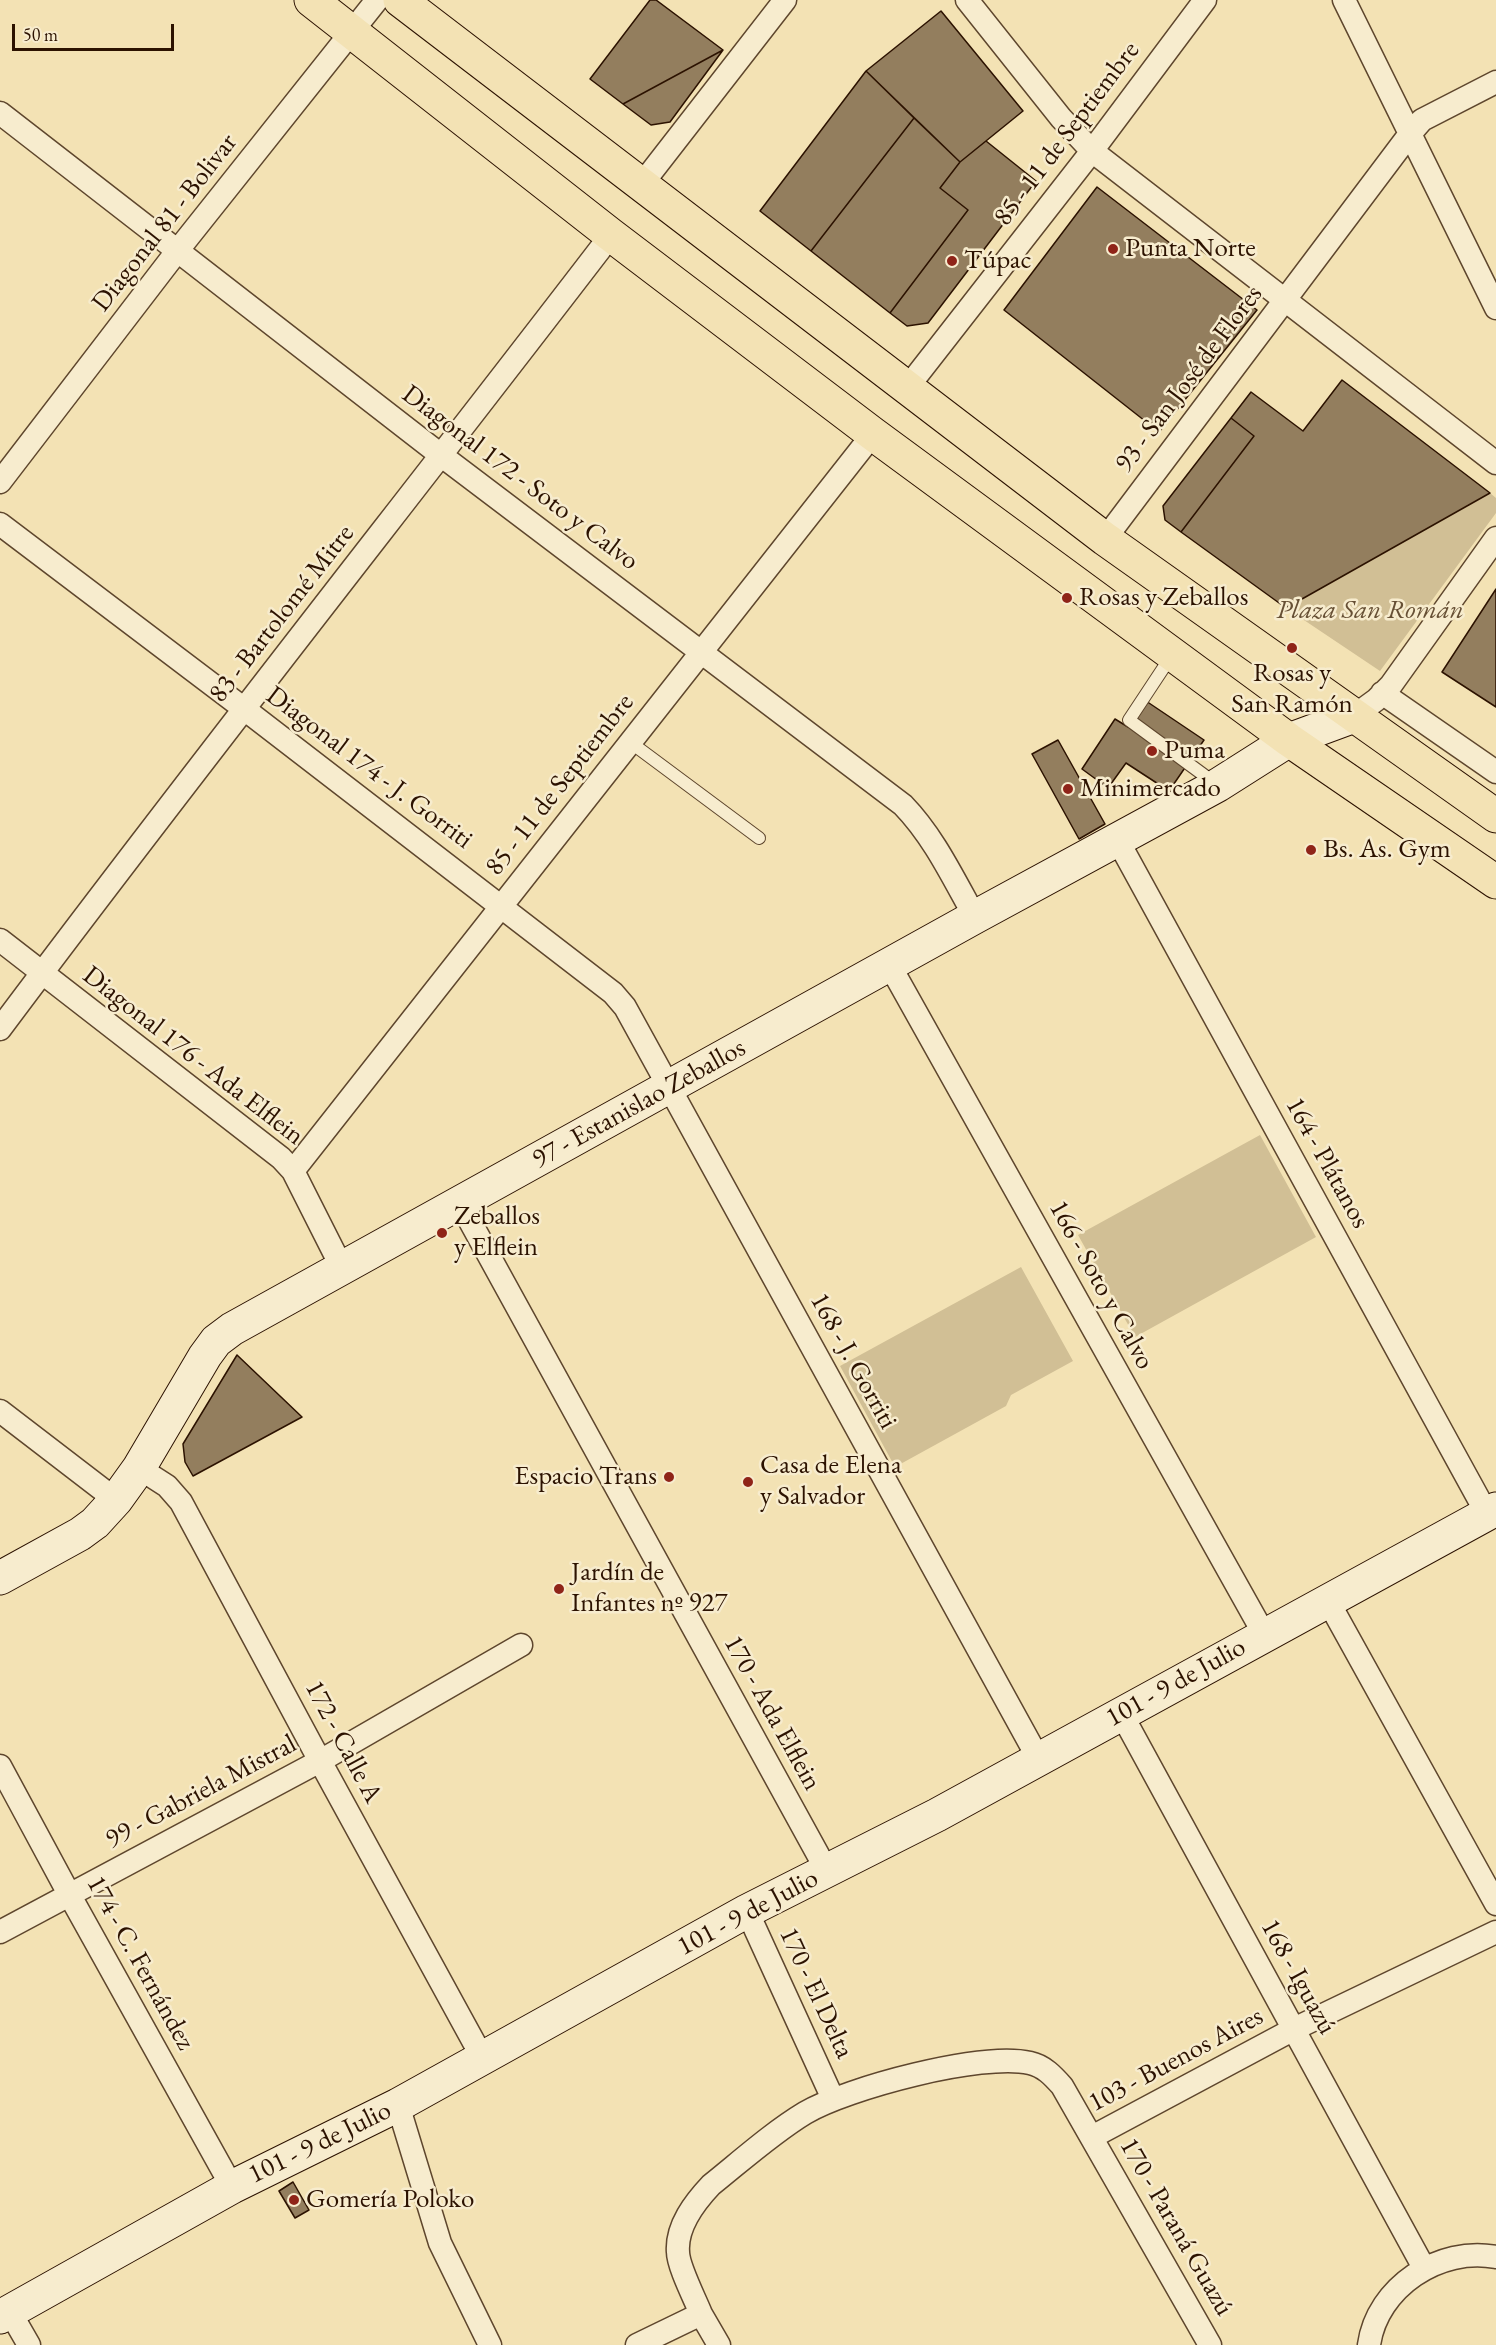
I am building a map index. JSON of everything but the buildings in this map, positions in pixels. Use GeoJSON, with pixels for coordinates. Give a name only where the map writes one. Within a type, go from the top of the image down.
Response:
{"type":"FeatureCollection","features":[{"type":"Feature","properties":{"kind":"main road"},"geometry":{"type":"LineString","coordinates":[[311,0],[611,235],[873,434],[1289,740],[1496,882]]}},
{"type":"Feature","properties":{"kind":"main road"},"geometry":{"type":"LineString","coordinates":[[400,0],[1105,539],[1496,816]]}},
{"type":"Feature","properties":{"kind":"street","name":"Diagonal 81 - Bolivar"},"geometry":{"type":"LineString","coordinates":[[0,482],[178,250],[377,0]]}},
{"type":"Feature","properties":{"kind":"street"},"geometry":{"type":"LineString","coordinates":[[642,184],[785,0]]}},
{"type":"Feature","properties":{"kind":"street"},"geometry":{"type":"LineString","coordinates":[[967,0],[1061,118],[1092,151],[1496,463]]}},
{"type":"Feature","properties":{"kind":"street","name":"85 - 11 de Septiembre"},"geometry":{"type":"LineString","coordinates":[[907,388],[1092,151],[1205,0]]}},
{"type":"Feature","properties":{"kind":"street"},"geometry":{"type":"LineString","coordinates":[[1344,0],[1496,308]]}},
{"type":"Feature","properties":{"kind":"street","name":"93 - San José de Flores"},"geometry":{"type":"LineString","coordinates":[[1105,539],[1409,135],[1422,120],[1496,82]]}},
{"type":"Feature","properties":{"kind":"street","name":"Diagonal 172 - Soto y Calvo"},"geometry":{"type":"LineString","coordinates":[[0,112],[442,456],[903,805],[920,823],[933,843],[975,917]]}},
{"type":"Feature","properties":{"kind":"street","name":"83 - Bartolomé Mitre"},"geometry":{"type":"LineString","coordinates":[[0,1029],[243,708],[442,456],[611,235]]}},
{"type":"Feature","properties":{"kind":"street","name":"85 - 11 de Septiembre"},"geometry":{"type":"LineString","coordinates":[[293,1171],[873,434]]}},
{"type":"Feature","properties":{"kind":"street","name":"Diagonal 174 - J. Gorriti"},"geometry":{"type":"LineString","coordinates":[[0,524],[613,993],[625,1007],[670,1087]]}},
{"type":"Feature","properties":{"kind":"street"},"geometry":{"type":"LineString","coordinates":[[1353,716],[1391,685],[1496,538]]}},
{"type":"Feature","properties":{"kind":"street"},"geometry":{"type":"LineString","coordinates":[[1382,693],[1496,772]]}},
{"type":"Feature","properties":{"kind":"street","name":"97 - Estanislao Zeballos"},"geometry":{"type":"LineString","coordinates":[[0,1578],[80,1534],[95,1523],[116,1500],[139,1468],[216,1341],[232,1329],[889,964],[1218,785],[1289,740],[1353,716]]}},
{"type":"Feature","properties":{"kind":"street","name":"164 - Plátanos"},"geometry":{"type":"LineString","coordinates":[[1117,839],[1491,1511]]}},
{"type":"Feature","properties":{"kind":"street","name":"Diagonal 176 - Ada Elflein"},"geometry":{"type":"LineString","coordinates":[[0,940],[282,1158],[293,1171],[342,1269]]}},
{"type":"Feature","properties":{"kind":"street","name":"166 - Soto y Calvo"},"geometry":{"type":"LineString","coordinates":[[889,964],[1264,1634]]}},
{"type":"Feature","properties":{"kind":"street","name":"168 - J. Gorriti"},"geometry":{"type":"LineString","coordinates":[[670,1087],[1038,1758]]}},
{"type":"Feature","properties":{"kind":"street","name":"170 - Ada Elflein"},"geometry":{"type":"LineString","coordinates":[[460,1203],[827,1871]]}},
{"type":"Feature","properties":{"kind":"street"},"geometry":{"type":"LineString","coordinates":[[0,1411],[116,1500]]}},
{"type":"Feature","properties":{"kind":"street","name":"172 - Calle A"},"geometry":{"type":"LineString","coordinates":[[139,1468],[167,1486],[181,1502],[482,2057]]}},
{"type":"Feature","properties":{"kind":"street","name":"101 - 9 de Julio"},"geometry":{"type":"LineString","coordinates":[[5,2314],[232,2187],[398,2104],[747,1911],[937,1815],[1491,1511]]}},
{"type":"Feature","properties":{"kind":"street"},"geometry":{"type":"LineString","coordinates":[[1328,1601],[1496,1904]]}},
{"type":"Feature","properties":{"kind":"street","name":"99 - Gabriela Mistral"},"geometry":{"type":"LineString","coordinates":[[0,1932],[320,1761],[521,1645]]}},
{"type":"Feature","properties":{"kind":"street","name":"168 - Iguazú"},"geometry":{"type":"LineString","coordinates":[[1122,1713],[1424,2268]]}},
{"type":"Feature","properties":{"kind":"street","name":"174 - C. Fernández"},"geometry":{"type":"LineString","coordinates":[[0,1766],[232,2187]]}},
{"type":"Feature","properties":{"kind":"street","name":"170 - El Delta"},"geometry":{"type":"LineString","coordinates":[[747,1911],[833,2099]]}},
{"type":"Feature","properties":{"kind":"street","name":"103 - Buenos Aires"},"geometry":{"type":"LineString","coordinates":[[718,2345],[701,2314],[677,2253],[684,2222],[698,2199],[711,2185],[804,2114],[833,2099],[886,2083],[974,2063],[1028,2062],[1040,2066],[1062,2086],[1092,2137],[1294,2029],[1496,1932]]}},
{"type":"Feature","properties":{"kind":"street"},"geometry":{"type":"LineString","coordinates":[[398,2104],[440,2243],[490,2345]]}},
{"type":"Feature","properties":{"kind":"street","name":"170 - Paraná Guazú"},"geometry":{"type":"LineString","coordinates":[[1092,2137],[1210,2345]]}},
{"type":"Feature","properties":{"kind":"street"},"geometry":{"type":"LineString","coordinates":[[1370,2345],[1371,2335],[1382,2308],[1401,2285],[1424,2268],[1453,2257],[1483,2254],[1496,2257]]}},
{"type":"Feature","properties":{"kind":"street"},"geometry":{"type":"LineString","coordinates":[[5,2314],[29,2345]]}},
{"type":"Feature","properties":{"kind":"street"},"geometry":{"type":"LineString","coordinates":[[637,2345],[701,2314]]}},
{"type":"Feature","properties":{"kind":"lane"},"geometry":{"type":"LineString","coordinates":[[1172,654],[1129,720],[1218,785]]}},
{"type":"Feature","properties":{"kind":"lane"},"geometry":{"type":"LineString","coordinates":[[630,742],[759,838]]}},
{"type":"Feature","properties":{"kind":"green space","name":"Plaza San Román"},"geometry":{"type":"Polygon","coordinates":[[[1490,493],[1496,498],[1496,513],[1380,671],[1286,608],[1490,493]]]}},
{"type":"Feature","properties":{"kind":"green space"},"geometry":{"type":"Polygon","coordinates":[[[1260,1135],[1316,1237],[1135,1337],[1078,1235],[1260,1135]]]}},
{"type":"Feature","properties":{"kind":"green space"},"geometry":{"type":"Polygon","coordinates":[[[1021,1267],[1073,1361],[1011,1395],[1006,1406],[895,1467],[840,1366],[1021,1267]]]}},
{"type":"Feature","properties":{"kind":"place","name":"Punta Norte"},"geometry":{"type":"Point","coordinates":[1113,249]}},
{"type":"Feature","properties":{"kind":"place","name":"Túpac"},"geometry":{"type":"Point","coordinates":[952,261]}},
{"type":"Feature","properties":{"kind":"place","name":"Rosas y Zeballos"},"geometry":{"type":"Point","coordinates":[1067,598]}},
{"type":"Feature","properties":{"kind":"place","name":"Rosas y San Ramón"},"geometry":{"type":"Point","coordinates":[1292,648]}},
{"type":"Feature","properties":{"kind":"place","name":"Puma"},"geometry":{"type":"Point","coordinates":[1152,751]}},
{"type":"Feature","properties":{"kind":"place","name":"Minimercado"},"geometry":{"type":"Point","coordinates":[1068,789]}},
{"type":"Feature","properties":{"kind":"place","name":"Bs. As. Gym"},"geometry":{"type":"Point","coordinates":[1311,850]}},
{"type":"Feature","properties":{"kind":"place","name":"Zeballos y Elflein"},"geometry":{"type":"Point","coordinates":[442,1233]}},
{"type":"Feature","properties":{"kind":"place","name":"Espacio Trans"},"geometry":{"type":"Point","coordinates":[669,1477]}},
{"type":"Feature","properties":{"kind":"place","name":"Casa de Elena y Salvador"},"geometry":{"type":"Point","coordinates":[748,1482]}},
{"type":"Feature","properties":{"kind":"place","name":"Jardín de Infantes nº 927"},"geometry":{"type":"Point","coordinates":[559,1589]}},
{"type":"Feature","properties":{"kind":"place","name":"Gomería Poloko"},"geometry":{"type":"Point","coordinates":[294,2200]}}]}
